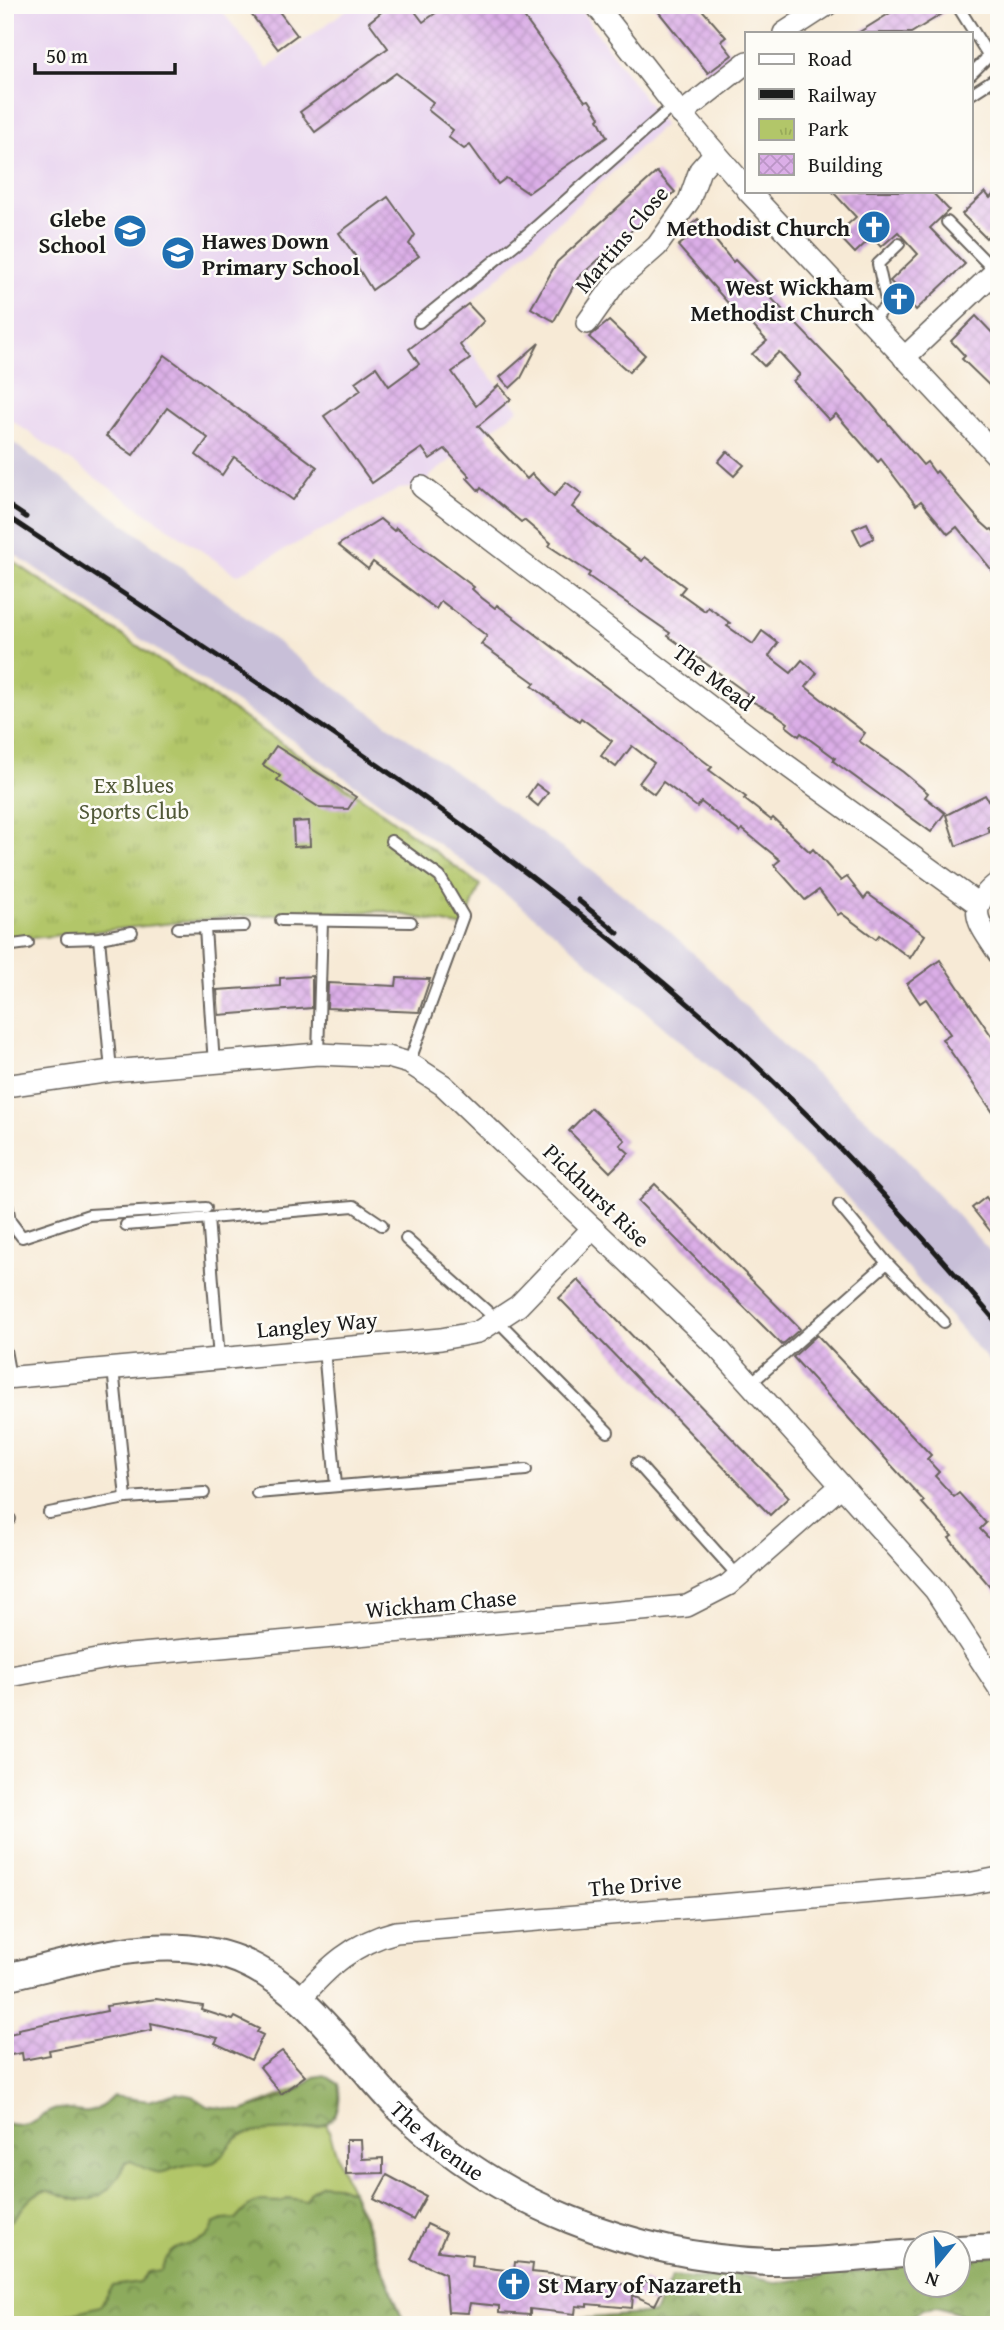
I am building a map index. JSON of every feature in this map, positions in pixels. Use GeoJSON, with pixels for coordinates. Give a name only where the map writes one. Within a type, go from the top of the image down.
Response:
{"type":"FeatureCollection","features":[{"type":"Feature","properties":{"kind":"street"},"geometry":{"type":"LineString","coordinates":[[596,5],[677,109],[745,188]]}},
{"type":"Feature","properties":{"kind":"street"},"geometry":{"type":"LineString","coordinates":[[786,32],[827,5]]}},
{"type":"Feature","properties":{"kind":"street"},"geometry":{"type":"LineString","coordinates":[[677,109],[745,63]]}},
{"type":"Feature","properties":{"kind":"street","name":"Martins Close"},"geometry":{"type":"LineString","coordinates":[[587,323],[616,282],[656,246],[689,201],[700,170],[715,153]]}},
{"type":"Feature","properties":{"kind":"street"},"geometry":{"type":"LineString","coordinates":[[749,192],[999,458]]}},
{"type":"Feature","properties":{"kind":"street"},"geometry":{"type":"LineString","coordinates":[[904,358],[997,269]]}},
{"type":"Feature","properties":{"kind":"street","name":"The Mead"},"geometry":{"type":"LineString","coordinates":[[422,486],[779,760],[978,904]]}},
{"type":"Feature","properties":{"kind":"street"},"geometry":{"type":"LineString","coordinates":[[999,882],[978,904],[979,923],[999,954]]}},
{"type":"Feature","properties":{"kind":"street","name":"Pickhurst Rise"},"geometry":{"type":"LineString","coordinates":[[6,1083],[111,1071],[214,1065],[318,1054],[388,1058],[408,1063],[443,1085],[593,1228],[750,1384],[935,1590],[999,1688]]}},
{"type":"Feature","properties":{"kind":"street","name":"Langley Way"},"geometry":{"type":"LineString","coordinates":[[8,1378],[441,1339],[478,1332],[518,1306],[593,1228]]}},
{"type":"Feature","properties":{"kind":"street","name":"Wickham Chase"},"geometry":{"type":"LineString","coordinates":[[5,1677],[118,1656],[665,1610],[706,1599],[739,1577],[841,1486]]}},
{"type":"Feature","properties":{"kind":"street","name":"The Drive"},"geometry":{"type":"LineString","coordinates":[[300,1999],[351,1950],[396,1932],[954,1885],[999,1878]]}},
{"type":"Feature","properties":{"kind":"street","name":"The Avenue"},"geometry":{"type":"LineString","coordinates":[[5,1977],[129,1950],[177,1949],[238,1959],[271,1976],[300,1999],[379,2087],[440,2144],[504,2187],[577,2223],[647,2245],[733,2260],[798,2261],[902,2254]]}},
{"type":"Feature","properties":{"kind":"street"},"geometry":{"type":"LineString","coordinates":[[972,2248],[999,2247]]}},
{"type":"Feature","properties":{"kind":"lane"},"geometry":{"type":"LineString","coordinates":[[957,5],[987,53],[986,59],[972,73]]}},
{"type":"Feature","properties":{"kind":"lane"},"geometry":{"type":"LineString","coordinates":[[986,59],[999,61]]}},
{"type":"Feature","properties":{"kind":"lane"},"geometry":{"type":"LineString","coordinates":[[972,93],[999,76]]}},
{"type":"Feature","properties":{"kind":"lane"},"geometry":{"type":"LineString","coordinates":[[419,322],[677,109]]}},
{"type":"Feature","properties":{"kind":"lane"},"geometry":{"type":"LineString","coordinates":[[947,222],[997,269]]}},
{"type":"Feature","properties":{"kind":"lane"},"geometry":{"type":"LineString","coordinates":[[870,323],[887,305],[878,264],[899,244]]}},
{"type":"Feature","properties":{"kind":"lane"},"geometry":{"type":"LineString","coordinates":[[391,841],[440,877],[463,916],[408,1063]]}},
{"type":"Feature","properties":{"kind":"lane"},"geometry":{"type":"LineString","coordinates":[[281,920],[411,922]]}},
{"type":"Feature","properties":{"kind":"lane"},"geometry":{"type":"LineString","coordinates":[[318,1054],[322,921]]}},
{"type":"Feature","properties":{"kind":"lane"},"geometry":{"type":"LineString","coordinates":[[178,928],[244,926]]}},
{"type":"Feature","properties":{"kind":"lane"},"geometry":{"type":"LineString","coordinates":[[205,928],[214,1065]]}},
{"type":"Feature","properties":{"kind":"lane"},"geometry":{"type":"LineString","coordinates":[[67,939],[99,938],[132,932]]}},
{"type":"Feature","properties":{"kind":"lane"},"geometry":{"type":"LineString","coordinates":[[99,938],[111,1071]]}},
{"type":"Feature","properties":{"kind":"lane"},"geometry":{"type":"LineString","coordinates":[[5,946],[28,943]]}},
{"type":"Feature","properties":{"kind":"lane"},"geometry":{"type":"LineString","coordinates":[[5,1193],[10,1221],[22,1237],[89,1215],[354,1206],[382,1225]]}},
{"type":"Feature","properties":{"kind":"lane"},"geometry":{"type":"LineString","coordinates":[[839,1205],[887,1262],[944,1322]]}},
{"type":"Feature","properties":{"kind":"lane"},"geometry":{"type":"LineString","coordinates":[[125,1225],[207,1213]]}},
{"type":"Feature","properties":{"kind":"lane"},"geometry":{"type":"LineString","coordinates":[[207,1213],[219,1359]]}},
{"type":"Feature","properties":{"kind":"lane"},"geometry":{"type":"LineString","coordinates":[[406,1238],[498,1320],[608,1432]]}},
{"type":"Feature","properties":{"kind":"lane"},"geometry":{"type":"LineString","coordinates":[[750,1384],[887,1262]]}},
{"type":"Feature","properties":{"kind":"lane"},"geometry":{"type":"LineString","coordinates":[[324,1349],[336,1486]]}},
{"type":"Feature","properties":{"kind":"lane"},"geometry":{"type":"LineString","coordinates":[[5,1350],[8,1378]]}},
{"type":"Feature","properties":{"kind":"lane"},"geometry":{"type":"LineString","coordinates":[[113,1368],[126,1498]]}},
{"type":"Feature","properties":{"kind":"lane"},"geometry":{"type":"LineString","coordinates":[[637,1463],[739,1577]]}},
{"type":"Feature","properties":{"kind":"lane"},"geometry":{"type":"LineString","coordinates":[[257,1493],[526,1470]]}},
{"type":"Feature","properties":{"kind":"lane"},"geometry":{"type":"LineString","coordinates":[[49,1513],[126,1498],[204,1493]]}},
{"type":"Feature","properties":{"kind":"shaded area","name":"Glebe School"},"geometry":{"type":"Polygon","coordinates":[[[5,5],[217,5],[267,68],[353,5],[577,5],[664,125],[452,320],[480,364],[519,409],[431,475],[422,487],[399,489],[237,575],[5,416],[5,5]]]}},
{"type":"Feature","properties":{"kind":"shaded area"},"geometry":{"type":"Polygon","coordinates":[[[5,437],[161,551],[332,685],[577,859],[667,929],[704,963],[786,1048],[882,1133],[999,1261],[999,1373],[844,1195],[742,1095],[548,927],[461,860],[293,741],[5,548],[5,437]]]}},
{"type":"Feature","properties":{"kind":"green space","name":"Ex Blues Sports Club"},"geometry":{"type":"Polygon","coordinates":[[[5,556],[374,806],[480,885],[464,927],[385,911],[239,916],[5,941],[5,556]]]}},
{"type":"Feature","properties":{"kind":"green space"},"geometry":{"type":"Polygon","coordinates":[[[324,2075],[338,2084],[339,2104],[333,2117],[323,2125],[308,2129],[243,2135],[216,2161],[185,2165],[165,2172],[152,2171],[131,2161],[125,2163],[107,2190],[93,2199],[77,2200],[55,2192],[41,2192],[5,2225],[5,2123],[30,2123],[57,2109],[90,2112],[113,2096],[149,2101],[176,2093],[192,2096],[207,2106],[242,2111],[291,2095],[314,2077],[324,2075]]]}},
{"type":"Feature","properties":{"kind":"green space"},"geometry":{"type":"Polygon","coordinates":[[[313,2082],[342,2171],[363,2215],[405,2325],[5,2325],[5,2162],[242,2111],[313,2082]]]}},
{"type":"Feature","properties":{"kind":"green space"},"geometry":{"type":"Polygon","coordinates":[[[322,2184],[337,2185],[352,2192],[405,2325],[58,2325],[66,2315],[100,2306],[113,2286],[140,2282],[149,2272],[161,2270],[174,2250],[204,2239],[210,2234],[214,2224],[236,2219],[245,2209],[260,2201],[276,2202],[289,2198],[306,2201],[309,2192],[322,2184]]]}},
{"type":"Feature","properties":{"kind":"green space"},"geometry":{"type":"Polygon","coordinates":[[[999,2254],[999,2318],[967,2316],[937,2307],[922,2309],[902,2325],[502,2325],[654,2313],[672,2276],[702,2279],[734,2273],[777,2283],[844,2272],[868,2272],[902,2263],[902,2298],[972,2298],[972,2259],[999,2254]]]}},
{"type":"Feature","properties":{"kind":"building"},"geometry":{"type":"Polygon","coordinates":[[[244,5],[274,5],[297,35],[278,49],[244,5]]]}},
{"type":"Feature","properties":{"kind":"building"},"geometry":{"type":"Polygon","coordinates":[[[390,5],[410,5],[423,22],[447,5],[515,5],[585,101],[589,100],[600,117],[598,119],[607,137],[528,193],[506,178],[498,184],[470,145],[464,149],[448,137],[453,130],[428,110],[433,102],[396,73],[315,132],[300,112],[388,48],[369,22],[390,5]]]}},
{"type":"Feature","properties":{"kind":"building"},"geometry":{"type":"Polygon","coordinates":[[[653,5],[698,5],[726,37],[721,41],[732,55],[708,73],[653,5]]]}},
{"type":"Feature","properties":{"kind":"building"},"geometry":{"type":"Polygon","coordinates":[[[903,5],[949,5],[950,9],[913,32],[860,32],[903,5]]]}},
{"type":"Feature","properties":{"kind":"building"},"geometry":{"type":"Polygon","coordinates":[[[657,172],[675,192],[578,278],[554,321],[531,308],[557,262],[657,172]]]}},
{"type":"Feature","properties":{"kind":"building"},"geometry":{"type":"Polygon","coordinates":[[[999,189],[999,226],[986,238],[962,214],[985,192],[990,198],[999,189]]]}},
{"type":"Feature","properties":{"kind":"building"},"geometry":{"type":"Polygon","coordinates":[[[833,192],[932,192],[949,210],[930,228],[965,264],[916,310],[890,281],[918,254],[898,232],[881,247],[872,237],[855,253],[837,234],[856,217],[833,192]]]}},
{"type":"Feature","properties":{"kind":"building"},"geometry":{"type":"Polygon","coordinates":[[[388,197],[415,235],[409,244],[419,256],[372,290],[355,263],[358,260],[339,233],[388,197]]]}},
{"type":"Feature","properties":{"kind":"building"},"geometry":{"type":"Polygon","coordinates":[[[698,219],[733,262],[735,260],[864,395],[923,465],[927,462],[935,473],[937,471],[980,521],[992,529],[999,538],[999,579],[957,527],[948,534],[921,501],[916,505],[881,459],[878,462],[836,414],[829,420],[793,381],[800,375],[779,352],[764,366],[752,354],[767,341],[744,316],[741,318],[678,246],[687,239],[682,233],[698,219]]]}},
{"type":"Feature","properties":{"kind":"building"},"geometry":{"type":"Polygon","coordinates":[[[468,304],[484,321],[460,345],[470,359],[452,372],[476,406],[499,385],[511,399],[478,426],[527,479],[532,474],[554,496],[566,482],[582,494],[572,507],[642,561],[645,557],[685,587],[680,593],[705,611],[708,607],[730,623],[727,626],[753,644],[762,631],[778,643],[769,656],[791,673],[802,660],[817,673],[806,687],[865,733],[859,741],[903,772],[928,793],[925,797],[945,813],[931,832],[833,761],[835,758],[801,733],[799,736],[773,712],[753,702],[746,696],[748,694],[668,636],[670,633],[588,576],[590,573],[549,546],[551,543],[524,520],[521,522],[481,488],[479,491],[467,478],[470,476],[445,449],[430,459],[422,448],[372,483],[324,416],[361,390],[355,382],[376,367],[389,386],[419,364],[409,349],[468,304]]]}},
{"type":"Feature","properties":{"kind":"building"},"geometry":{"type":"Polygon","coordinates":[[[976,316],[999,340],[999,395],[962,359],[965,356],[951,341],[976,316]]]}},
{"type":"Feature","properties":{"kind":"building"},"geometry":{"type":"Polygon","coordinates":[[[609,321],[645,355],[629,372],[589,337],[609,321]]]}},
{"type":"Feature","properties":{"kind":"building"},"geometry":{"type":"Polygon","coordinates":[[[539,343],[521,378],[510,388],[500,377],[539,343]]]}},
{"type":"Feature","properties":{"kind":"building"},"geometry":{"type":"Polygon","coordinates":[[[165,355],[317,467],[293,500],[234,457],[222,475],[196,455],[208,438],[167,408],[133,455],[106,436],[165,355]]]}},
{"type":"Feature","properties":{"kind":"building"},"geometry":{"type":"Polygon","coordinates":[[[727,451],[744,465],[734,476],[718,462],[727,451]]]}},
{"type":"Feature","properties":{"kind":"building"},"geometry":{"type":"Polygon","coordinates":[[[380,519],[474,587],[472,589],[495,608],[497,605],[712,767],[709,770],[746,797],[744,799],[771,820],[773,818],[810,852],[813,849],[841,881],[847,877],[864,899],[868,894],[925,935],[910,958],[879,935],[876,939],[841,913],[838,915],[819,890],[805,900],[774,865],[780,860],[742,829],[740,832],[701,802],[697,807],[663,782],[654,794],[639,783],[654,763],[632,746],[616,767],[601,756],[612,741],[581,718],[579,721],[532,686],[535,683],[481,644],[487,636],[441,601],[436,609],[373,562],[368,569],[338,545],[380,519]]]}},
{"type":"Feature","properties":{"kind":"building"},"geometry":{"type":"Polygon","coordinates":[[[867,523],[874,538],[861,545],[853,529],[867,523]]]}},
{"type":"Feature","properties":{"kind":"building"},"geometry":{"type":"Polygon","coordinates":[[[276,746],[356,797],[348,809],[320,808],[277,780],[280,776],[263,765],[276,746]]]}},
{"type":"Feature","properties":{"kind":"building"},"geometry":{"type":"Polygon","coordinates":[[[536,784],[548,793],[538,806],[527,797],[536,784]]]}},
{"type":"Feature","properties":{"kind":"building"},"geometry":{"type":"Polygon","coordinates":[[[999,793],[999,820],[987,827],[990,832],[956,846],[946,815],[985,795],[988,800],[999,793]]]}},
{"type":"Feature","properties":{"kind":"building"},"geometry":{"type":"Polygon","coordinates":[[[309,821],[310,846],[294,847],[293,822],[309,821]]]}},
{"type":"Feature","properties":{"kind":"building"},"geometry":{"type":"Polygon","coordinates":[[[940,960],[999,1047],[999,1121],[942,1039],[950,1034],[926,999],[920,1003],[907,984],[940,960]]]}},
{"type":"Feature","properties":{"kind":"building"},"geometry":{"type":"Polygon","coordinates":[[[312,976],[312,1008],[219,1015],[217,990],[280,986],[280,978],[312,976]]]}},
{"type":"Feature","properties":{"kind":"building"},"geometry":{"type":"Polygon","coordinates":[[[397,978],[430,979],[419,1012],[327,1008],[328,983],[396,986],[397,978]]]}},
{"type":"Feature","properties":{"kind":"building"},"geometry":{"type":"Polygon","coordinates":[[[591,1108],[625,1140],[620,1145],[629,1153],[610,1172],[569,1131],[591,1108]]]}},
{"type":"Feature","properties":{"kind":"building"},"geometry":{"type":"Polygon","coordinates":[[[655,1184],[800,1329],[782,1345],[638,1201],[655,1184]]]}},
{"type":"Feature","properties":{"kind":"building"},"geometry":{"type":"Polygon","coordinates":[[[986,1197],[999,1215],[999,1242],[972,1208],[986,1197]]]}},
{"type":"Feature","properties":{"kind":"building"},"geometry":{"type":"Polygon","coordinates":[[[578,1280],[789,1497],[770,1515],[559,1298],[578,1280]]]}},
{"type":"Feature","properties":{"kind":"building"},"geometry":{"type":"Polygon","coordinates":[[[817,1335],[931,1455],[927,1459],[939,1472],[935,1476],[954,1497],[959,1493],[986,1523],[980,1529],[999,1549],[999,1597],[949,1538],[952,1536],[922,1503],[924,1501],[793,1357],[817,1335]]]}},
{"type":"Feature","properties":{"kind":"building"},"geometry":{"type":"Polygon","coordinates":[[[156,1999],[203,2006],[202,2010],[233,2020],[235,2017],[259,2029],[257,2032],[263,2035],[251,2060],[215,2043],[218,2038],[151,2023],[152,2030],[49,2050],[50,2055],[23,2060],[22,2053],[5,2056],[5,2035],[18,2032],[18,2029],[107,2011],[106,2006],[156,1999]]]}},
{"type":"Feature","properties":{"kind":"building"},"geometry":{"type":"Polygon","coordinates":[[[282,2051],[305,2076],[281,2094],[260,2067],[282,2051]]]}},
{"type":"Feature","properties":{"kind":"building"},"geometry":{"type":"Polygon","coordinates":[[[346,2140],[361,2140],[362,2159],[383,2158],[383,2173],[346,2174],[346,2140]]]}},
{"type":"Feature","properties":{"kind":"building"},"geometry":{"type":"Polygon","coordinates":[[[387,2175],[426,2196],[413,2220],[374,2199],[387,2175]]]}},
{"type":"Feature","properties":{"kind":"building","name":"St Mary of Nazareth"},"geometry":{"type":"Polygon","coordinates":[[[427,2224],[446,2233],[438,2251],[472,2255],[471,2266],[514,2271],[515,2262],[533,2264],[532,2272],[579,2277],[578,2281],[643,2286],[644,2280],[663,2289],[655,2305],[633,2295],[632,2308],[587,2304],[587,2307],[576,2306],[575,2314],[530,2309],[530,2315],[499,2313],[499,2306],[470,2303],[468,2313],[448,2312],[445,2274],[411,2259],[427,2224]]]}},
{"type":"Feature","properties":{"kind":"railway"},"geometry":{"type":"LineString","coordinates":[[5,503],[26,517]]}},
{"type":"Feature","properties":{"kind":"railway"},"geometry":{"type":"LineString","coordinates":[[5,515],[371,760],[549,890],[634,958],[718,1030],[828,1136],[898,1210],[999,1325]]}},
{"type":"Feature","properties":{"kind":"railway"},"geometry":{"type":"LineString","coordinates":[[578,900],[618,933]]}},
{"type":"Feature","properties":{"kind":"place","name":"Methodist Church"},"geometry":{"type":"Point","coordinates":[874,227]}},
{"type":"Feature","properties":{"kind":"place","name":"Glebe School"},"geometry":{"type":"Point","coordinates":[130,231]}},
{"type":"Feature","properties":{"kind":"place","name":"Hawes Down Primary School"},"geometry":{"type":"Point","coordinates":[178,253]}},
{"type":"Feature","properties":{"kind":"place","name":"West Wickham Methodist Church"},"geometry":{"type":"Point","coordinates":[899,299]}},
{"type":"Feature","properties":{"kind":"place","name":"St Mary of Nazareth"},"geometry":{"type":"Point","coordinates":[514,2284]}}]}
